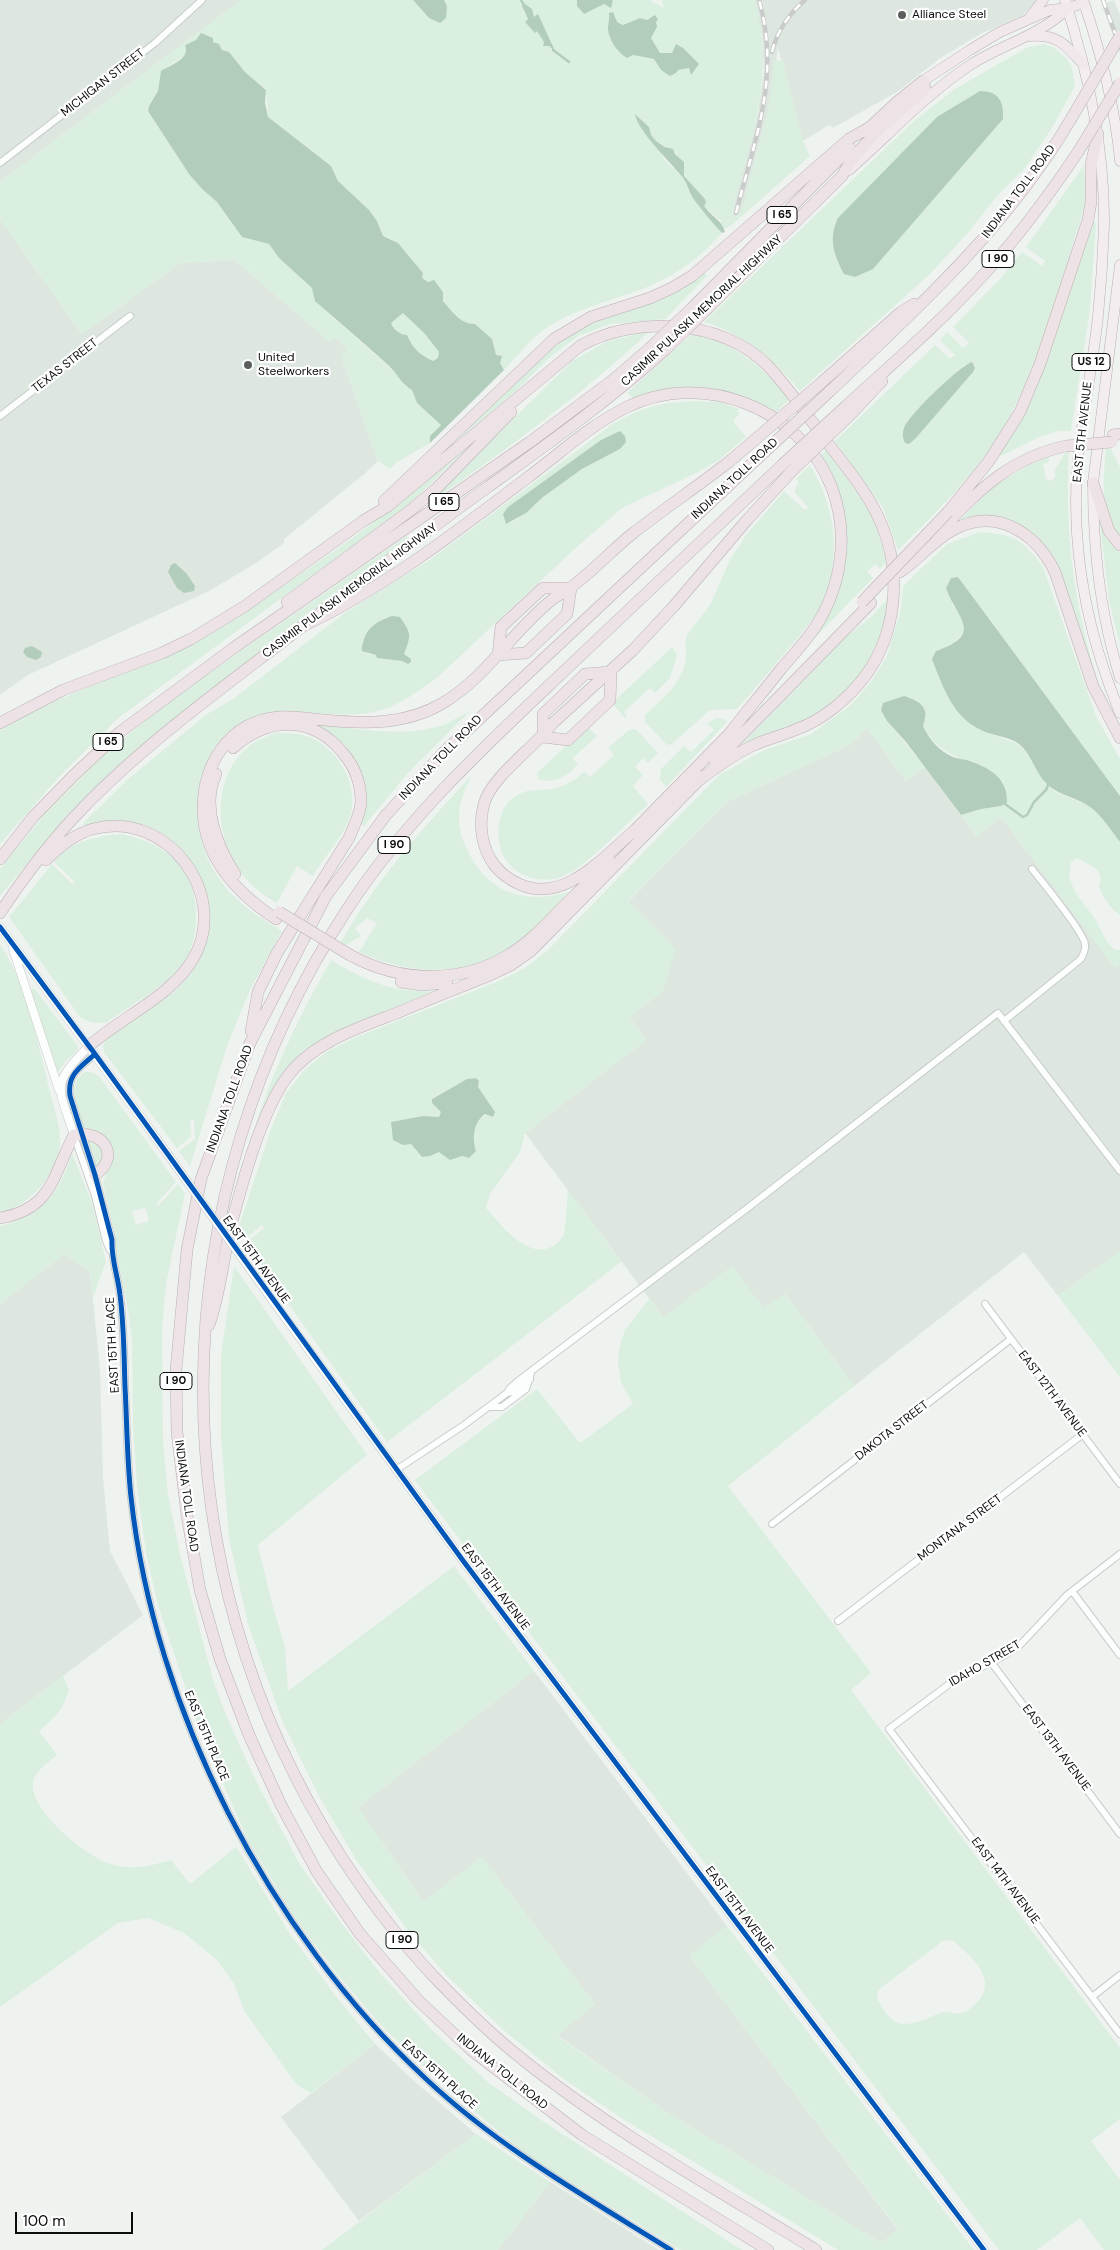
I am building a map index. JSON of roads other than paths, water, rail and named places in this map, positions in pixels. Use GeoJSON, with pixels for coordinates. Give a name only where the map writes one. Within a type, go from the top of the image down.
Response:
{"type":"FeatureCollection","features":[{"type":"Feature","properties":{"kind":"highway"},"geometry":{"type":"LineString","coordinates":[[1028,19],[1043,0]]}},
{"type":"Feature","properties":{"kind":"highway","name":"CASIMIR PULASKI MEMORIAL HIGHWAY"},"geometry":{"type":"LineString","coordinates":[[1,857],[33,817],[72,776],[120,732],[232,650],[530,442],[613,380],[693,307],[872,126],[923,82],[970,50],[1028,19],[1066,4],[1083,2]]}},
{"type":"Feature","properties":{"kind":"highway","name":"CASIMIR PULASKI MEMORIAL HIGHWAY"},"geometry":{"type":"LineString","coordinates":[[0,913],[24,878],[79,812],[130,763],[303,626],[400,552],[572,426],[640,372],[667,348],[906,114],[953,77],[976,62],[1055,21],[1066,4]]}},
{"type":"Feature","properties":{"kind":"highway"},"geometry":{"type":"LineString","coordinates":[[1024,36],[1041,35],[1056,38],[1064,43],[1083,64]]}},
{"type":"Feature","properties":{"kind":"highway","name":"INDIANA TOLL ROAD"},"geometry":{"type":"LineString","coordinates":[[768,2250],[582,2135],[471,2050],[418,2000],[360,1934],[317,1872],[281,1805],[249,1735],[220,1659],[200,1590],[187,1516],[178,1441],[176,1370],[180,1308],[187,1250],[201,1179],[250,1043],[326,896],[386,815],[443,753],[490,707],[830,391],[937,290],[970,256],[1030,182],[1071,119],[1120,36]]}},
{"type":"Feature","properties":{"kind":"highway"},"geometry":{"type":"LineString","coordinates":[[842,176],[849,162],[897,113],[922,93],[925,88],[923,82]]}},
{"type":"Feature","properties":{"kind":"highway","name":"INDIANA TOLL ROAD"},"geometry":{"type":"LineString","coordinates":[[816,2250],[629,2136],[571,2097],[518,2057],[435,1978],[394,1931],[358,1882],[325,1831],[300,1787],[273,1730],[247,1662],[217,1550],[209,1491],[203,1418],[203,1343],[210,1265],[223,1196],[251,1099],[266,1062],[294,1000],[347,908],[404,833],[460,772],[848,411],[985,274],[1038,209],[1078,152],[1120,83]]}},
{"type":"Feature","properties":{"kind":"highway"},"geometry":{"type":"LineString","coordinates":[[363,521],[554,339],[591,317],[650,298],[692,276],[849,139],[872,126]]}},
{"type":"Feature","properties":{"kind":"highway"},"geometry":{"type":"LineString","coordinates":[[348,958],[390,972],[423,976],[457,975],[493,964],[528,941],[601,870],[635,830],[729,734],[866,602],[900,572],[951,514],[1005,438],[1020,412],[1037,372],[1088,220],[1092,202],[1091,164],[1098,134]]}},
{"type":"Feature","properties":{"kind":"highway"},"geometry":{"type":"LineString","coordinates":[[488,976],[443,984],[407,983],[378,976],[245,897],[233,885],[214,855],[209,843],[203,814],[203,794],[206,776],[214,760],[224,745],[249,725],[278,717],[356,723],[384,722],[406,718],[444,702],[462,689],[498,655],[511,638],[553,599],[571,588],[632,534],[730,460],[901,312],[937,290]]}},
{"type":"Feature","properties":{"kind":"highway"},"geometry":{"type":"LineString","coordinates":[[0,723],[63,690],[162,653],[191,639],[245,606],[363,521],[388,506],[431,472],[555,365],[589,341],[609,333],[649,326],[679,328],[702,331],[723,337],[767,365],[786,387],[868,499],[881,522],[887,540],[894,589],[893,608],[878,655],[866,675],[852,691],[820,718],[795,730],[752,746],[698,781]]}},
{"type":"Feature","properties":{"kind":"highway"},"geometry":{"type":"LineString","coordinates":[[232,650],[265,619],[379,535],[437,488],[555,365]]}},
{"type":"Feature","properties":{"kind":"highway"},"geometry":{"type":"LineString","coordinates":[[303,626],[333,612],[426,553],[580,438],[625,408],[648,399],[687,392],[730,397],[769,413],[790,430],[814,457],[824,471],[838,507],[841,548],[839,568],[833,590],[815,627],[729,734]]}},
{"type":"Feature","properties":{"kind":"highway"},"geometry":{"type":"LineString","coordinates":[[963,496],[1004,461],[1039,445],[1116,438]]}},
{"type":"Feature","properties":{"kind":"highway"},"geometry":{"type":"LineString","coordinates":[[203,1343],[215,1308],[224,1254],[241,1188],[273,1101],[287,1077],[314,1052],[343,1035],[488,976],[511,965],[532,950],[698,781],[951,514],[1009,467],[1066,442]]}},
{"type":"Feature","properties":{"kind":"highway"},"geometry":{"type":"LineString","coordinates":[[635,830],[582,875],[557,888],[541,890],[528,889],[500,872],[485,848],[481,820],[484,803],[491,790],[501,778],[594,684],[611,672],[674,606],[747,520],[786,469]]}},
{"type":"Feature","properties":{"kind":"highway"},"geometry":{"type":"LineString","coordinates":[[1093,484],[1109,531],[1120,545]]}},
{"type":"Feature","properties":{"kind":"highway"},"geometry":{"type":"LineString","coordinates":[[900,572],[917,561],[940,538],[966,525],[980,522],[1007,525],[1024,532],[1046,554],[1055,572],[1093,686],[1120,738]]}},
{"type":"Feature","properties":{"kind":"highway"},"geometry":{"type":"LineString","coordinates":[[498,655],[526,653],[568,614],[571,588]]}},
{"type":"Feature","properties":{"kind":"highway"},"geometry":{"type":"LineString","coordinates":[[543,737],[568,740],[610,700],[611,672]]}},
{"type":"Feature","properties":{"kind":"highway"},"geometry":{"type":"LineString","coordinates":[[250,1043],[258,992],[277,953],[349,838],[357,821],[361,804],[356,772],[336,744],[322,734],[294,724],[269,727],[254,732],[229,751],[213,780],[211,797],[211,815],[215,835],[230,866],[250,892],[278,916]]}},
{"type":"Feature","properties":{"kind":"highway"},"geometry":{"type":"LineString","coordinates":[[24,878],[68,841],[80,834],[108,827],[128,828],[154,835],[174,850],[196,876],[202,893],[204,926],[193,960],[183,973],[166,989],[103,1034],[92,1050]]}},
{"type":"Feature","properties":{"kind":"highway"},"geometry":{"type":"LineString","coordinates":[[0,1218],[26,1210],[40,1200],[54,1184],[78,1134],[88,1133],[99,1138],[106,1148],[107,1161],[96,1175]]}},
{"type":"Feature","properties":{"kind":"main road"},"geometry":{"type":"LineString","coordinates":[[1083,2],[1109,86],[1117,125],[1120,161]]}},
{"type":"Feature","properties":{"kind":"main road","name":"EAST 5TH AVENUE"},"geometry":{"type":"LineString","coordinates":[[1066,4],[1083,64],[1098,134],[1104,224],[1098,317],[1078,459],[1077,517],[1082,580],[1088,614],[1098,654],[1120,713]]}},
{"type":"Feature","properties":{"kind":"main road","name":"EAST 5TH AVENUE"},"geometry":{"type":"LineString","coordinates":[[1120,265],[1093,484],[1094,546],[1102,611],[1120,678]]}},
{"type":"Feature","properties":{"kind":"street","name":"MICHIGAN STREET"},"geometry":{"type":"LineString","coordinates":[[0,163],[155,43],[202,0]]}},
{"type":"Feature","properties":{"kind":"street","name":"TEXAS STREET"},"geometry":{"type":"LineString","coordinates":[[0,416],[130,316]]}},
{"type":"Feature","properties":{"kind":"street"},"geometry":{"type":"LineString","coordinates":[[1004,1021],[1080,959],[1084,952],[1085,944],[1079,932],[1032,868]]}},
{"type":"Feature","properties":{"kind":"street","name":"EAST 15TH AVENUE"},"geometry":{"type":"LineString","coordinates":[[0,927],[92,1050],[396,1470],[556,1686],[984,2250]]}},
{"type":"Feature","properties":{"kind":"street","name":"EAST 15TH PLACE"},"geometry":{"type":"LineString","coordinates":[[9,940],[60,1090],[96,1175],[112,1240],[111,1251]]}},
{"type":"Feature","properties":{"kind":"street"},"geometry":{"type":"LineString","coordinates":[[396,1470],[489,1407],[507,1393],[511,1386],[531,1376],[998,1013],[1120,1171]]}},
{"type":"Feature","properties":{"kind":"street"},"geometry":{"type":"LineString","coordinates":[[60,1090],[62,1077],[67,1068],[92,1050]]}},
{"type":"Feature","properties":{"kind":"street","name":"EAST 15TH PLACE"},"geometry":{"type":"LineString","coordinates":[[92,1050],[70,1078],[69,1086],[78,1134],[106,1241],[111,1251],[120,1294],[131,1497],[152,1606],[171,1676],[191,1732],[248,1851],[285,1911],[328,1972],[383,2037],[426,2079],[521,2156],[671,2250]]}},
{"type":"Feature","properties":{"kind":"street","name":"EAST 12TH AVENUE"},"geometry":{"type":"LineString","coordinates":[[985,1304],[1120,1484]]}},
{"type":"Feature","properties":{"kind":"street","name":"DAKOTA STREET"},"geometry":{"type":"LineString","coordinates":[[772,1524],[1011,1338]]}},
{"type":"Feature","properties":{"kind":"street"},"geometry":{"type":"LineString","coordinates":[[489,1407],[500,1408],[504,1406],[527,1388],[531,1376]]}},
{"type":"Feature","properties":{"kind":"street","name":"MONTANA STREET"},"geometry":{"type":"LineString","coordinates":[[838,1621],[1083,1434]]}},
{"type":"Feature","properties":{"kind":"street","name":"IDAHO STREET"},"geometry":{"type":"LineString","coordinates":[[889,1729],[952,1682],[992,1662],[1020,1645],[1072,1591],[1120,1554]]}},
{"type":"Feature","properties":{"kind":"street"},"geometry":{"type":"LineString","coordinates":[[1072,1591],[1120,1656]]}},
{"type":"Feature","properties":{"kind":"street","name":"EAST 13TH AVENUE"},"geometry":{"type":"LineString","coordinates":[[992,1662],[1120,1834]]}},
{"type":"Feature","properties":{"kind":"street","name":"EAST 14TH AVENUE"},"geometry":{"type":"LineString","coordinates":[[889,1729],[1120,2034]]}},
{"type":"Feature","properties":{"kind":"street"},"geometry":{"type":"LineString","coordinates":[[1092,1996],[1120,1975]]}},
{"type":"Feature","properties":{"kind":"waterway"},"geometry":{"type":"LineString","coordinates":[[521,0],[525,7]]}},
{"type":"Feature","properties":{"kind":"waterway"},"geometry":{"type":"LineString","coordinates":[[553,50],[569,62]]}},
{"type":"Feature","properties":{"kind":"waterway"},"geometry":{"type":"LineString","coordinates":[[1005,804],[1023,817],[1027,815],[1034,802],[1046,790],[1048,785]]}},
{"type":"Feature","properties":{"kind":"railway"},"geometry":{"type":"LineString","coordinates":[[736,213],[763,107],[766,81],[765,28],[759,0]]}},
{"type":"Feature","properties":{"kind":"railway"},"geometry":{"type":"LineString","coordinates":[[772,52],[784,23],[805,0]]}},
{"type":"Feature","properties":{"kind":"railway"},"geometry":{"type":"LineString","coordinates":[[1103,0],[1120,47]]}},
{"type":"Feature","properties":{"kind":"place","name":"Alliance Steel"},"geometry":{"type":"Point","coordinates":[902,15]}},
{"type":"Feature","properties":{"kind":"place","name":"United Steelworkers"},"geometry":{"type":"Point","coordinates":[248,365]}}]}
